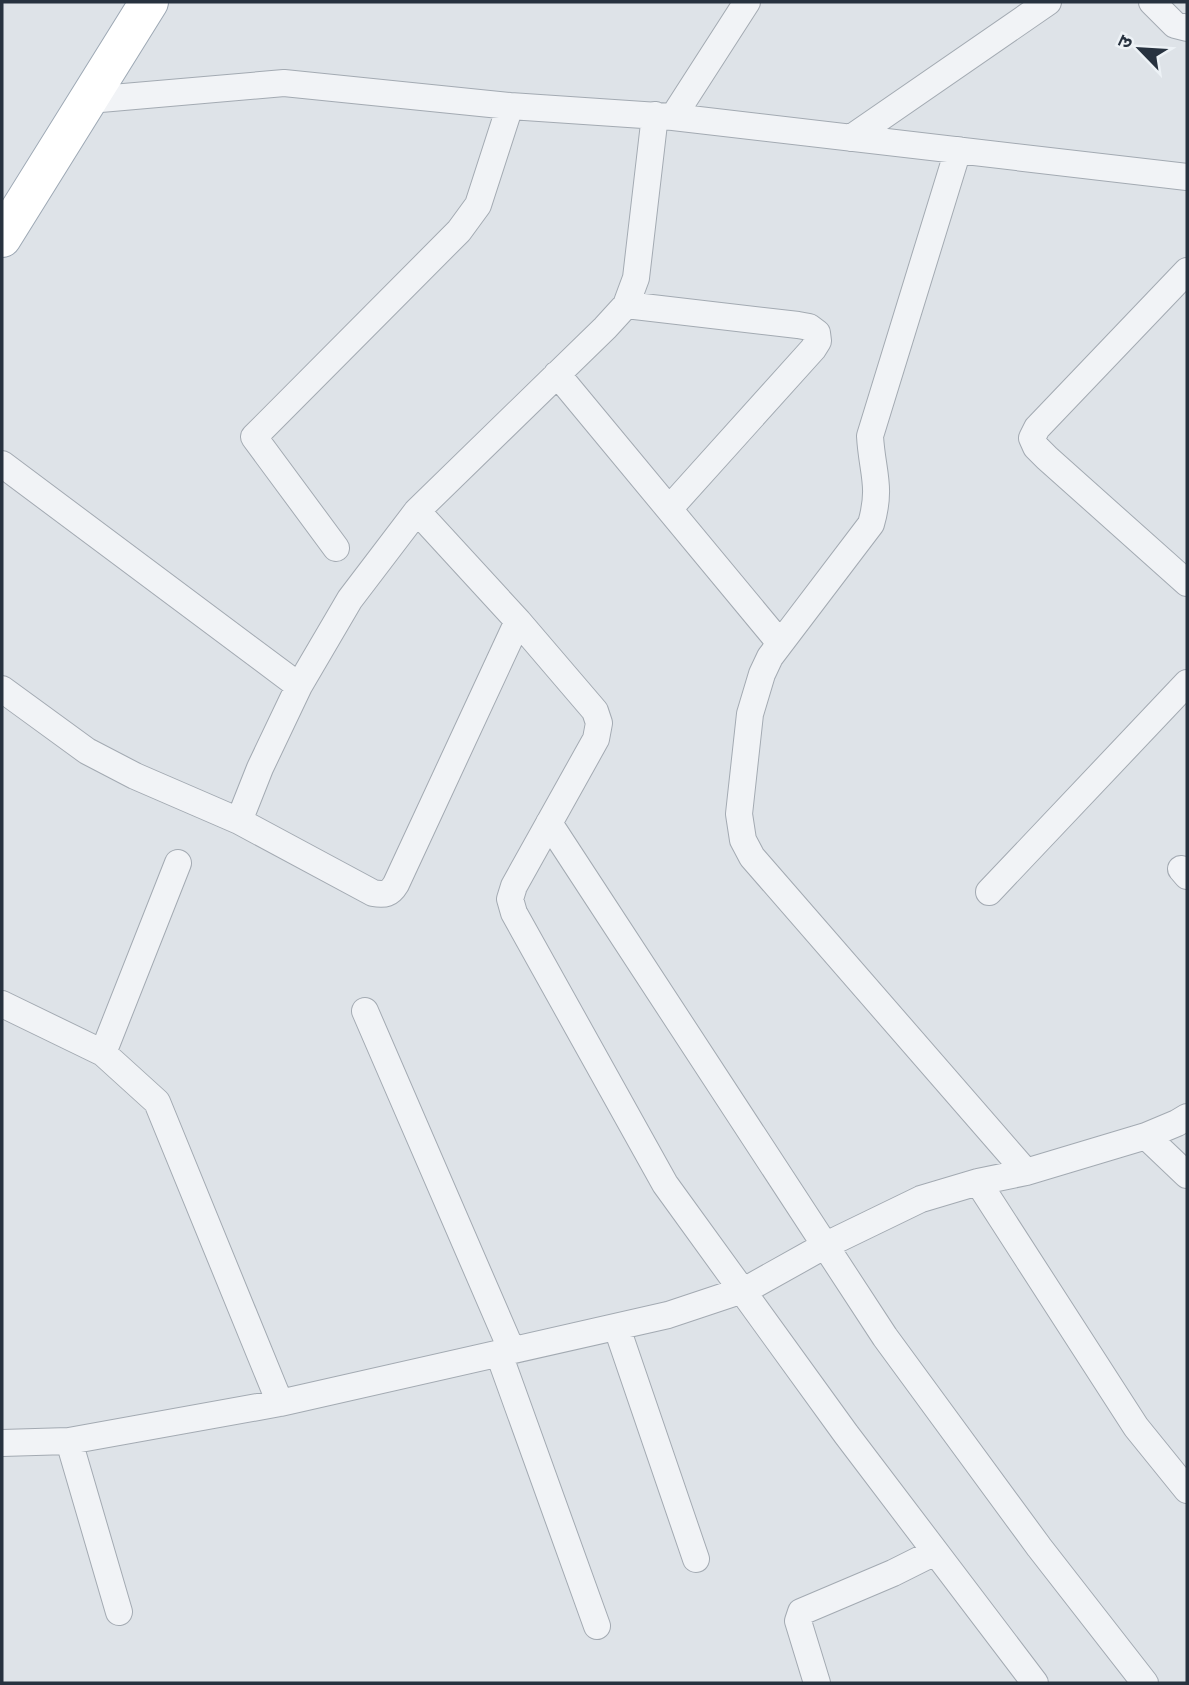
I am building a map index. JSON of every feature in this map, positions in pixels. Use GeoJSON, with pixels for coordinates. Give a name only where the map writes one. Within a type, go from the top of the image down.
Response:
{"type":"FeatureCollection","features":[{"type":"Feature","properties":{"kind":"main road"},"geometry":{"type":"LineString","coordinates":[[2,238],[149,2]]}},
{"type":"Feature","properties":{"kind":"street"},"geometry":{"type":"LineString","coordinates":[[239,821],[260,768],[299,686],[350,599],[417,511],[625,305],[636,278],[664,116],[747,2]]}},
{"type":"Feature","properties":{"kind":"street"},"geometry":{"type":"LineString","coordinates":[[851,138],[1048,2]]}},
{"type":"Feature","properties":{"kind":"street"},"geometry":{"type":"LineString","coordinates":[[1152,2],[1175,25],[1187,28]]}},
{"type":"Feature","properties":{"kind":"street"},"geometry":{"type":"LineString","coordinates":[[89,100],[284,83],[510,106],[664,116],[1187,177]]}},
{"type":"Feature","properties":{"kind":"street"},"geometry":{"type":"LineString","coordinates":[[336,548],[254,438],[459,231],[478,205],[510,106]]}},
{"type":"Feature","properties":{"kind":"street"},"geometry":{"type":"LineString","coordinates":[[958,150],[870,436],[871,456],[877,476],[877,504],[871,524],[780,643],[762,674],[750,714],[739,814],[743,840],[752,857],[1026,1172]]}},
{"type":"Feature","properties":{"kind":"street"},"geometry":{"type":"LineString","coordinates":[[1185,278],[1037,428],[1032,438],[1036,447],[1047,458],[1187,583]]}},
{"type":"Feature","properties":{"kind":"street"},"geometry":{"type":"LineString","coordinates":[[625,305],[798,325],[809,327],[817,333],[818,341],[813,349],[669,509]]}},
{"type":"Feature","properties":{"kind":"street"},"geometry":{"type":"LineString","coordinates":[[557,374],[780,643]]}},
{"type":"Feature","properties":{"kind":"street"},"geometry":{"type":"LineString","coordinates":[[2,464],[299,686]]}},
{"type":"Feature","properties":{"kind":"street"},"geometry":{"type":"LineString","coordinates":[[417,511],[518,621],[595,711],[599,723],[596,738],[514,886],[510,899],[514,913],[666,1184],[846,1434],[1035,1683]]}},
{"type":"Feature","properties":{"kind":"street"},"geometry":{"type":"LineString","coordinates":[[2,689],[87,751],[135,776],[239,821],[373,893],[384,895],[392,891],[518,621]]}},
{"type":"Feature","properties":{"kind":"street"},"geometry":{"type":"LineString","coordinates":[[989,892],[1177,712],[1187,682]]}},
{"type":"Feature","properties":{"kind":"street"},"geometry":{"type":"LineString","coordinates":[[549,822],[824,1246],[901,1359],[1039,1547],[1145,1683]]}},
{"type":"Feature","properties":{"kind":"street"},"geometry":{"type":"LineString","coordinates":[[103,1053],[178,863]]}},
{"type":"Feature","properties":{"kind":"street"},"geometry":{"type":"LineString","coordinates":[[2,1004],[26,1018],[103,1053],[157,1102],[280,1403]]}},
{"type":"Feature","properties":{"kind":"street"},"geometry":{"type":"LineString","coordinates":[[365,1011],[506,1353],[597,1626]]}},
{"type":"Feature","properties":{"kind":"street"},"geometry":{"type":"LineString","coordinates":[[2,1443],[68,1441],[280,1403],[668,1315],[744,1290],[824,1246],[921,1199],[978,1182],[1026,1172],[1146,1136],[1187,1117]]}},
{"type":"Feature","properties":{"kind":"street"},"geometry":{"type":"LineString","coordinates":[[1146,1136],[1187,1175]]}},
{"type":"Feature","properties":{"kind":"street"},"geometry":{"type":"LineString","coordinates":[[978,1182],[1136,1427],[1187,1490]]}},
{"type":"Feature","properties":{"kind":"street"},"geometry":{"type":"LineString","coordinates":[[617,1328],[696,1559]]}},
{"type":"Feature","properties":{"kind":"street"},"geometry":{"type":"LineString","coordinates":[[68,1441],[119,1612]]}},
{"type":"Feature","properties":{"kind":"street"},"geometry":{"type":"LineString","coordinates":[[817,1683],[798,1621],[802,1612],[893,1573],[934,1552]]}}]}
